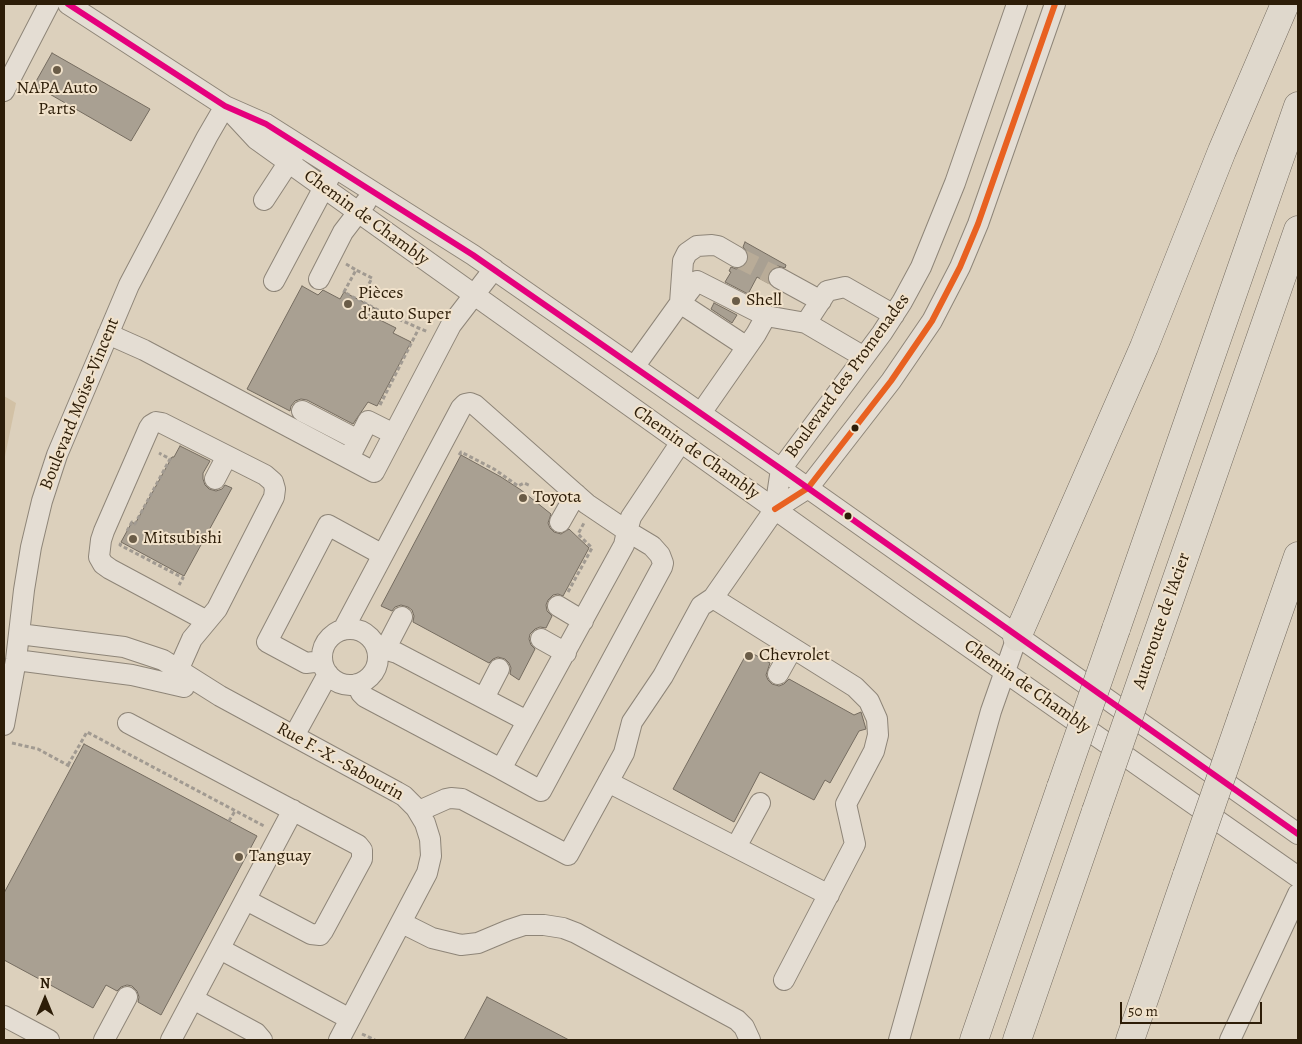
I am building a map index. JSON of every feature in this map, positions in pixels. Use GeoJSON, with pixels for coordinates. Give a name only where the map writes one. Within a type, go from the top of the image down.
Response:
{"type":"FeatureCollection","features":[{"type":"Feature","properties":{"kind":"highway"},"geometry":{"type":"LineString","coordinates":[[1017,637],[1144,347],[1222,151],[1285,4]]}},
{"type":"Feature","properties":{"kind":"highway"},"geometry":{"type":"LineString","coordinates":[[974,1040],[1298,106]]}},
{"type":"Feature","properties":{"kind":"highway","name":"Autoroute de l'Acier"},"geometry":{"type":"LineString","coordinates":[[1017,1040],[1298,230]]}},
{"type":"Feature","properties":{"kind":"highway"},"geometry":{"type":"LineString","coordinates":[[1130,1040],[1298,556]]}},
{"type":"Feature","properties":{"kind":"street"},"geometry":{"type":"LineString","coordinates":[[4,91],[49,4]]}},
{"type":"Feature","properties":{"kind":"street","name":"Chemin de Chambly"},"geometry":{"type":"LineString","coordinates":[[68,4],[226,106],[264,123],[494,268],[1298,834]]}},
{"type":"Feature","properties":{"kind":"street","name":"Boulevard des Promenades"},"geometry":{"type":"LineString","coordinates":[[775,509],[781,469],[894,315],[911,287],[956,183],[1017,4]]}},
{"type":"Feature","properties":{"kind":"street","name":"Boulevard des Promenades"},"geometry":{"type":"LineString","coordinates":[[775,509],[808,488],[911,353],[932,321],[951,286],[978,224],[1055,4]]}},
{"type":"Feature","properties":{"kind":"street","name":"Chemin de Chambly"},"geometry":{"type":"LineString","coordinates":[[226,106],[256,139],[323,188],[1004,672],[1298,877]]}},
{"type":"Feature","properties":{"kind":"street","name":"Boulevard Moïse-Vincent"},"geometry":{"type":"LineString","coordinates":[[7,734],[27,570],[42,501],[64,436],[140,262],[226,106]]}},
{"type":"Feature","properties":{"kind":"street"},"geometry":{"type":"LineString","coordinates":[[264,200],[300,146]]}},
{"type":"Feature","properties":{"kind":"street"},"geometry":{"type":"LineString","coordinates":[[274,281],[335,168]]}},
{"type":"Feature","properties":{"kind":"street"},"geometry":{"type":"LineString","coordinates":[[319,279],[343,232],[374,192]]}},
{"type":"Feature","properties":{"kind":"street"},"geometry":{"type":"LineString","coordinates":[[680,303],[683,261],[688,253],[697,246],[712,245],[737,256]]}},
{"type":"Feature","properties":{"kind":"street"},"geometry":{"type":"LineString","coordinates":[[108,334],[144,350],[374,472],[451,325],[494,268]]}},
{"type":"Feature","properties":{"kind":"street"},"geometry":{"type":"LineString","coordinates":[[779,278],[821,301]]}},
{"type":"Feature","properties":{"kind":"street"},"geometry":{"type":"LineString","coordinates":[[634,367],[697,280],[766,316],[806,323],[864,356]]}},
{"type":"Feature","properties":{"kind":"street"},"geometry":{"type":"LineString","coordinates":[[806,323],[828,291],[845,286],[894,315]]}},
{"type":"Feature","properties":{"kind":"street"},"geometry":{"type":"LineString","coordinates":[[680,303],[747,347]]}},
{"type":"Feature","properties":{"kind":"street"},"geometry":{"type":"LineString","coordinates":[[701,413],[766,316]]}},
{"type":"Feature","properties":{"kind":"street"},"geometry":{"type":"LineString","coordinates":[[343,630],[461,408],[467,403],[475,406],[587,504],[657,550],[662,559],[662,567],[541,791],[365,697],[361,694],[357,684]]}},
{"type":"Feature","properties":{"kind":"street"},"geometry":{"type":"LineString","coordinates":[[302,411],[358,440]]}},
{"type":"Feature","properties":{"kind":"street"},"geometry":{"type":"LineString","coordinates":[[349,458],[368,421],[394,434]]}},
{"type":"Feature","properties":{"kind":"street"},"geometry":{"type":"LineString","coordinates":[[175,676],[192,639],[207,621],[217,609],[275,493],[275,485],[270,479],[227,456],[162,423],[153,423],[149,428],[104,531],[99,550],[101,560],[110,570],[207,621]]}},
{"type":"Feature","properties":{"kind":"street"},"geometry":{"type":"LineString","coordinates":[[501,770],[555,668],[566,653],[624,545],[631,517],[681,442]]}},
{"type":"Feature","properties":{"kind":"street"},"geometry":{"type":"LineString","coordinates":[[215,479],[227,456]]}},
{"type":"Feature","properties":{"kind":"street"},"geometry":{"type":"LineString","coordinates":[[560,522],[576,494]]}},
{"type":"Feature","properties":{"kind":"street"},"geometry":{"type":"LineString","coordinates":[[418,811],[446,799],[462,799],[568,855],[624,753],[632,722],[663,676],[701,606],[713,598],[775,509]]}},
{"type":"Feature","properties":{"kind":"street"},"geometry":{"type":"LineString","coordinates":[[325,667],[306,662],[267,642],[328,525],[383,555]]}},
{"type":"Feature","properties":{"kind":"street"},"geometry":{"type":"LineString","coordinates":[[713,598],[854,686],[865,696],[873,708],[878,727],[877,741],[870,759],[846,804],[855,844],[784,980]]}},
{"type":"Feature","properties":{"kind":"street"},"geometry":{"type":"LineString","coordinates":[[562,602],[583,621]]}},
{"type":"Feature","properties":{"kind":"street"},"geometry":{"type":"LineString","coordinates":[[402,617],[389,642],[382,650],[377,665],[366,680],[357,684],[347,685],[338,682],[325,667],[322,652],[326,644],[335,634],[343,630],[353,629],[362,632],[382,650],[398,653],[527,721]]}},
{"type":"Feature","properties":{"kind":"street","name":"Rue F.-X.-Sabourin"},"geometry":{"type":"LineString","coordinates":[[19,634],[124,647],[152,655],[175,676],[220,696],[404,796],[418,811],[425,823],[430,839],[430,865],[356,1026],[339,1040]]}},
{"type":"Feature","properties":{"kind":"street"},"geometry":{"type":"LineString","coordinates":[[899,1040],[989,719],[1017,637]]}},
{"type":"Feature","properties":{"kind":"street"},"geometry":{"type":"LineString","coordinates":[[540,639],[566,653]]}},
{"type":"Feature","properties":{"kind":"street"},"geometry":{"type":"LineString","coordinates":[[778,674],[792,649]]}},
{"type":"Feature","properties":{"kind":"street","name":"Rue F.-X.-Sabourin"},"geometry":{"type":"LineString","coordinates":[[16,660],[175,676]]}},
{"type":"Feature","properties":{"kind":"street"},"geometry":{"type":"LineString","coordinates":[[294,736],[325,667]]}},
{"type":"Feature","properties":{"kind":"street"},"geometry":{"type":"LineString","coordinates":[[484,698],[499,669]]}},
{"type":"Feature","properties":{"kind":"street"},"geometry":{"type":"LineString","coordinates":[[128,723],[358,845],[363,853],[362,859],[320,935],[311,934],[246,900]]}},
{"type":"Feature","properties":{"kind":"street"},"geometry":{"type":"LineString","coordinates":[[608,782],[828,895]]}},
{"type":"Feature","properties":{"kind":"street"},"geometry":{"type":"LineString","coordinates":[[736,847],[760,803]]}},
{"type":"Feature","properties":{"kind":"street"},"geometry":{"type":"LineString","coordinates":[[171,1040],[293,810]]}},
{"type":"Feature","properties":{"kind":"street"},"geometry":{"type":"LineString","coordinates":[[1230,1040],[1298,894]]}},
{"type":"Feature","properties":{"kind":"street"},"geometry":{"type":"LineString","coordinates":[[402,923],[432,938],[461,945],[478,943],[524,925],[544,925],[563,928],[737,1020],[744,1027],[750,1040]]}},
{"type":"Feature","properties":{"kind":"street"},"geometry":{"type":"LineString","coordinates":[[220,949],[356,1026]]}},
{"type":"Feature","properties":{"kind":"street"},"geometry":{"type":"LineString","coordinates":[[104,1040],[127,997]]}},
{"type":"Feature","properties":{"kind":"street"},"geometry":{"type":"LineString","coordinates":[[193,999],[256,1033],[262,1040]]}},
{"type":"Feature","properties":{"kind":"street"},"geometry":{"type":"LineString","coordinates":[[4,1016],[49,1040]]}},
{"type":"Feature","properties":{"kind":"path"},"geometry":{"type":"LineString","coordinates":[[360,301],[372,278],[356,270],[344,292],[360,301],[434,336]]}},
{"type":"Feature","properties":{"kind":"path"},"geometry":{"type":"LineString","coordinates":[[387,408],[379,404],[419,328]]}},
{"type":"Feature","properties":{"kind":"path"},"geometry":{"type":"LineString","coordinates":[[125,534],[132,522],[135,524],[170,459],[153,450]]}},
{"type":"Feature","properties":{"kind":"path"},"geometry":{"type":"LineString","coordinates":[[456,461],[461,452],[494,469],[518,486],[524,483],[531,486]]}},
{"type":"Feature","properties":{"kind":"path"},"geometry":{"type":"LineString","coordinates":[[562,602],[592,548],[578,534],[586,519]]}},
{"type":"Feature","properties":{"kind":"path"},"geometry":{"type":"LineString","coordinates":[[121,542],[120,545],[183,578],[175,593]]}},
{"type":"Feature","properties":{"kind":"path"},"geometry":{"type":"LineString","coordinates":[[7,734],[70,766],[87,732],[265,826]]}},
{"type":"Feature","properties":{"kind":"path"},"geometry":{"type":"LineString","coordinates":[[229,821],[235,811]]}},
{"type":"Feature","properties":{"kind":"path"},"geometry":{"type":"LineString","coordinates":[[356,1026],[375,1040]]}},
{"type":"Feature","properties":{"kind":"shaded area"},"geometry":{"type":"Polygon","coordinates":[[[4,396],[16,403],[4,461],[4,396]]]}},
{"type":"Feature","properties":{"kind":"building"},"geometry":{"type":"Polygon","coordinates":[[[52,53],[150,109],[131,141],[34,85],[52,53]]]}},
{"type":"Feature","properties":{"kind":"building"},"geometry":{"type":"Polygon","coordinates":[[[745,242],[786,265],[785,268],[778,266],[772,268],[768,273],[768,283],[757,277],[748,294],[725,282],[731,272],[729,271],[731,267],[736,269],[742,267],[749,258],[743,247],[745,242]]]}},
{"type":"Feature","properties":{"kind":"building"},"geometry":{"type":"Polygon","coordinates":[[[302,286],[318,295],[323,290],[340,299],[344,292],[382,312],[378,319],[396,328],[393,333],[411,342],[377,406],[368,402],[353,424],[307,400],[295,401],[290,411],[247,389],[302,286]]]}},
{"type":"Feature","properties":{"kind":"building"},"geometry":{"type":"Polygon","coordinates":[[[714,303],[737,315],[732,323],[711,309],[714,303]]]}},
{"type":"Feature","properties":{"kind":"building"},"geometry":{"type":"Polygon","coordinates":[[[180,446],[210,461],[203,473],[205,485],[209,489],[216,491],[222,489],[225,485],[232,488],[184,576],[121,542],[132,522],[135,524],[180,446]]]}},
{"type":"Feature","properties":{"kind":"building"},"geometry":{"type":"Polygon","coordinates":[[[461,455],[521,490],[551,514],[548,523],[554,532],[561,534],[569,529],[589,548],[563,596],[553,595],[548,600],[546,605],[547,611],[552,616],[546,628],[540,627],[530,634],[531,645],[535,649],[519,680],[510,674],[511,668],[505,659],[498,657],[489,663],[413,622],[412,610],[408,607],[401,605],[395,607],[392,611],[381,606],[461,455]]]}},
{"type":"Feature","properties":{"kind":"building"},"geometry":{"type":"Polygon","coordinates":[[[748,651],[770,663],[766,675],[772,684],[779,686],[789,679],[854,715],[861,712],[866,729],[859,731],[830,783],[825,780],[814,800],[760,772],[734,822],[673,789],[748,651]]]}},
{"type":"Feature","properties":{"kind":"building"},"geometry":{"type":"Polygon","coordinates":[[[84,744],[257,836],[161,1015],[138,1002],[137,991],[132,986],[121,987],[117,991],[106,985],[93,1008],[4,960],[4,893],[84,744]]]}},
{"type":"Feature","properties":{"kind":"building"},"geometry":{"type":"Polygon","coordinates":[[[487,997],[569,1040],[464,1040],[487,997]]]}},
{"type":"Feature","properties":{"kind":"tunnel"},"geometry":{"type":"LineString","coordinates":[[737,257],[779,278]]}},
{"type":"Feature","properties":{"kind":"transit line"},"geometry":{"type":"LineString","coordinates":[[68,4],[225,106],[266,124],[473,255],[781,469],[1298,834]]}},
{"type":"Feature","properties":{"kind":"transit line"},"geometry":{"type":"LineString","coordinates":[[775,509],[808,488],[891,381],[932,321],[960,267],[978,224],[1055,4]]}},
{"type":"Feature","properties":{"kind":"place","name":"NAPA Auto Parts"},"geometry":{"type":"Point","coordinates":[57,70]}},
{"type":"Feature","properties":{"kind":"place","name":"Shell"},"geometry":{"type":"Point","coordinates":[736,301]}},
{"type":"Feature","properties":{"kind":"place","name":"Pièces d'auto Super"},"geometry":{"type":"Point","coordinates":[348,304]}},
{"type":"Feature","properties":{"kind":"place","name":"Toyota"},"geometry":{"type":"Point","coordinates":[523,498]}},
{"type":"Feature","properties":{"kind":"place","name":"Mitsubishi"},"geometry":{"type":"Point","coordinates":[133,539]}},
{"type":"Feature","properties":{"kind":"place","name":"Chevrolet"},"geometry":{"type":"Point","coordinates":[749,656]}},
{"type":"Feature","properties":{"kind":"place","name":"Tanguay"},"geometry":{"type":"Point","coordinates":[239,857]}}]}
